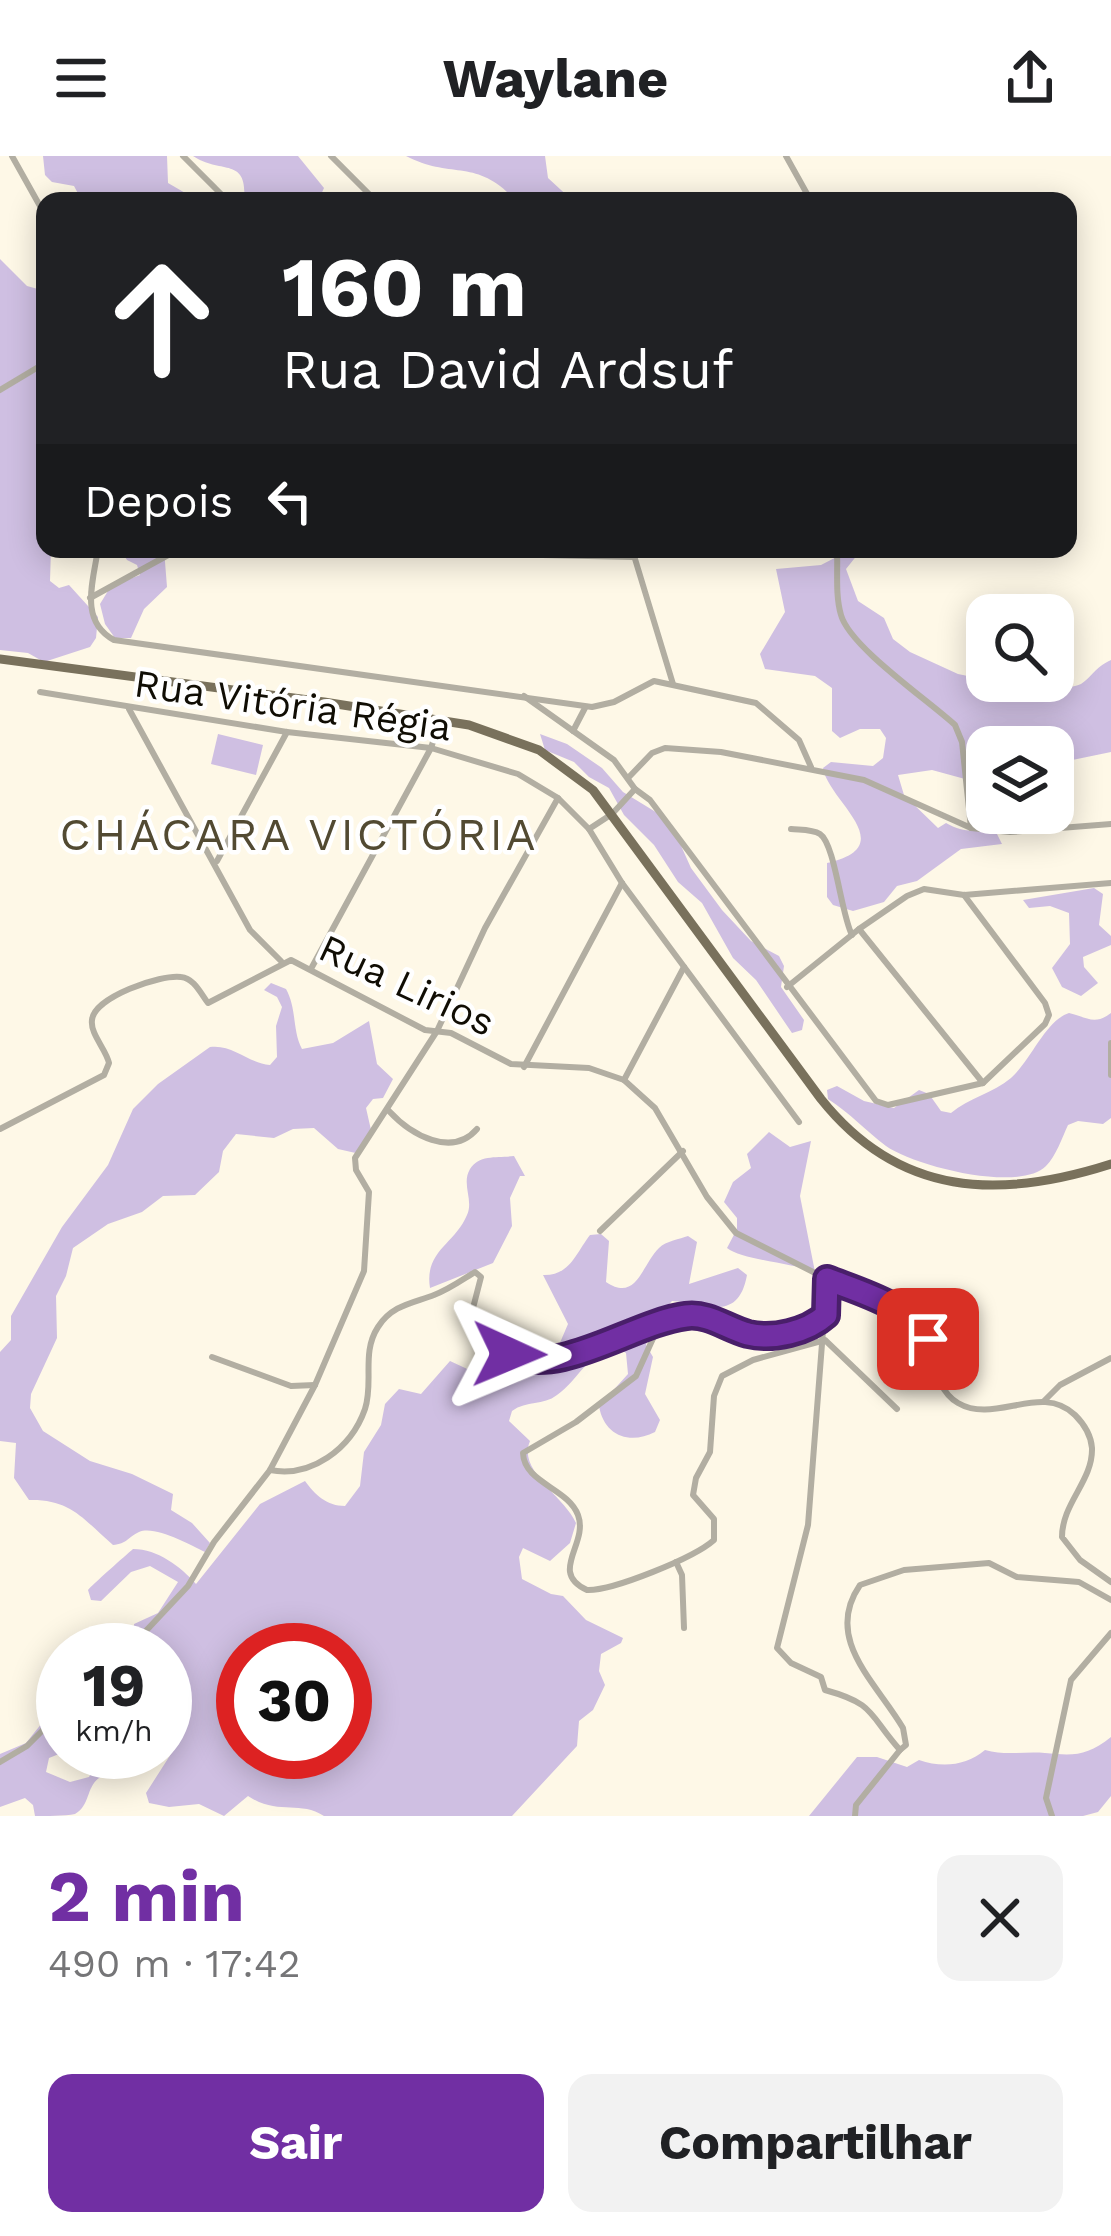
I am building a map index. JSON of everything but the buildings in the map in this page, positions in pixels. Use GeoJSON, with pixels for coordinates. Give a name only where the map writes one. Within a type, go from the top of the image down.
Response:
{"type":"FeatureCollection","features":[{"type":"Feature","properties":{"kind":"main road"},"geometry":{"type":"LineString","coordinates":[[0,659],[440,720],[494,731],[539,750],[578,775],[612,814],[821,1099],[839,1122],[874,1150],[931,1178],[976,1185],[1044,1183],[1111,1164]]}},
{"type":"Feature","properties":{"kind":"street"},"geometry":{"type":"LineString","coordinates":[[12,156],[36,199]]}},
{"type":"Feature","properties":{"kind":"street"},"geometry":{"type":"LineString","coordinates":[[183,156],[219,192]]}},
{"type":"Feature","properties":{"kind":"street"},"geometry":{"type":"LineString","coordinates":[[331,156],[367,192]]}},
{"type":"Feature","properties":{"kind":"street"},"geometry":{"type":"LineString","coordinates":[[786,156],[806,192]]}},
{"type":"Feature","properties":{"kind":"street"},"geometry":{"type":"LineString","coordinates":[[0,389],[36,368]]}},
{"type":"Feature","properties":{"kind":"street"},"geometry":{"type":"LineString","coordinates":[[97,558],[90,598],[93,620],[100,632],[114,640],[586,706],[614,702],[654,681],[673,684],[756,703],[799,740],[811,766]]}},
{"type":"Feature","properties":{"kind":"street"},"geometry":{"type":"LineString","coordinates":[[90,598],[163,558]]}},
{"type":"Feature","properties":{"kind":"street"},"geometry":{"type":"LineString","coordinates":[[635,558],[673,684]]}},
{"type":"Feature","properties":{"kind":"street"},"geometry":{"type":"LineString","coordinates":[[838,558],[841,614],[849,631],[955,725],[966,780]]}},
{"type":"Feature","properties":{"kind":"street","name":"Rua Vitória Régia"},"geometry":{"type":"LineString","coordinates":[[40,692],[287,732],[431,748],[518,774],[558,798],[589,829],[622,883],[800,1122]]}},
{"type":"Feature","properties":{"kind":"street"},"geometry":{"type":"LineString","coordinates":[[524,696],[614,760],[635,789],[650,800],[876,1101],[888,1105],[983,1083],[1049,1015],[1045,1003],[964,895]]}},
{"type":"Feature","properties":{"kind":"street"},"geometry":{"type":"LineString","coordinates":[[573,731],[586,706]]}},
{"type":"Feature","properties":{"kind":"street","name":"Rua Lirios"},"geometry":{"type":"LineString","coordinates":[[129,709],[250,930],[282,962]]}},
{"type":"Feature","properties":{"kind":"street"},"geometry":{"type":"LineString","coordinates":[[312,968],[431,748],[440,720]]}},
{"type":"Feature","properties":{"kind":"street"},"geometry":{"type":"LineString","coordinates":[[216,862],[287,732]]}},
{"type":"Feature","properties":{"kind":"street"},"geometry":{"type":"LineString","coordinates":[[776,761],[791,754],[799,740]]}},
{"type":"Feature","properties":{"kind":"street"},"geometry":{"type":"LineString","coordinates":[[628,778],[652,753],[665,748],[721,752],[864,780],[966,826]]}},
{"type":"Feature","properties":{"kind":"street"},"geometry":{"type":"LineString","coordinates":[[589,829],[612,814],[635,789]]}},
{"type":"Feature","properties":{"kind":"street"},"geometry":{"type":"LineString","coordinates":[[153,1623],[188,1586],[214,1542],[270,1471],[316,1385],[364,1271],[369,1192],[356,1170],[355,1158],[437,1031],[485,928],[558,798]]}},
{"type":"Feature","properties":{"kind":"street"},"geometry":{"type":"LineString","coordinates":[[1074,827],[1111,824]]}},
{"type":"Feature","properties":{"kind":"street"},"geometry":{"type":"LineString","coordinates":[[791,829],[815,832],[827,842],[844,920],[983,1083]]}},
{"type":"Feature","properties":{"kind":"street"},"geometry":{"type":"LineString","coordinates":[[524,1067],[622,883]]}},
{"type":"Feature","properties":{"kind":"street"},"geometry":{"type":"LineString","coordinates":[[787,987],[855,932],[924,889],[964,895],[1111,884]]}},
{"type":"Feature","properties":{"kind":"street","name":"Rua Lirios"},"geometry":{"type":"LineString","coordinates":[[0,1129],[104,1075],[109,1064],[92,1018],[96,1009],[125,991],[182,977],[193,982],[208,1003],[291,960],[424,1030],[451,1033],[524,1067],[589,1068],[624,1080]]}},
{"type":"Feature","properties":{"kind":"street"},"geometry":{"type":"LineString","coordinates":[[684,967],[624,1080],[655,1108],[721,1218],[736,1233],[866,1294],[922,1328],[943,1389],[964,1407],[1044,1401],[1068,1409],[1088,1431],[1090,1460],[1069,1502],[1062,1537],[1080,1560],[1111,1582]]}},
{"type":"Feature","properties":{"kind":"street"},"geometry":{"type":"LineString","coordinates":[[1111,1043],[1111,1075]]}},
{"type":"Feature","properties":{"kind":"street"},"geometry":{"type":"LineString","coordinates":[[388,1111],[448,1144],[459,1144],[477,1129]]}},
{"type":"Feature","properties":{"kind":"street"},"geometry":{"type":"LineString","coordinates":[[599,1232],[683,1151]]}},
{"type":"Feature","properties":{"kind":"street"},"geometry":{"type":"LineString","coordinates":[[270,1471],[287,1474],[330,1458],[364,1410],[368,1349],[380,1324],[411,1300],[432,1296],[476,1273],[481,1277],[473,1308],[499,1345],[522,1360],[550,1361],[694,1316],[747,1334],[777,1334],[814,1325],[826,1315]]}},
{"type":"Feature","properties":{"kind":"street"},"geometry":{"type":"LineString","coordinates":[[827,1279],[808,1525],[777,1648],[791,1663],[821,1677],[825,1690],[870,1708],[900,1750]]}},
{"type":"Feature","properties":{"kind":"street"},"geometry":{"type":"LineString","coordinates":[[660,1323],[636,1376],[576,1422],[529,1446],[523,1461],[578,1514],[578,1541],[568,1567],[578,1586],[598,1591],[701,1552],[714,1540],[714,1520],[693,1495],[693,1486],[710,1452],[714,1396],[722,1376],[753,1360],[825,1340]]}},
{"type":"Feature","properties":{"kind":"street"},"geometry":{"type":"LineString","coordinates":[[825,1340],[897,1409]]}},
{"type":"Feature","properties":{"kind":"street"},"geometry":{"type":"LineString","coordinates":[[212,1357],[291,1386],[316,1385]]}},
{"type":"Feature","properties":{"kind":"street"},"geometry":{"type":"LineString","coordinates":[[1044,1401],[1060,1385],[1111,1358]]}},
{"type":"Feature","properties":{"kind":"street"},"geometry":{"type":"LineString","coordinates":[[676,1562],[682,1575],[685,1628]]}},
{"type":"Feature","properties":{"kind":"street"},"geometry":{"type":"LineString","coordinates":[[855,1816],[856,1805],[906,1744],[903,1728],[847,1642],[846,1618],[860,1585],[904,1570],[989,1563],[1018,1576],[1078,1582],[1111,1600]]}},
{"type":"Feature","properties":{"kind":"street"},"geometry":{"type":"LineString","coordinates":[[1052,1816],[1046,1798],[1071,1680],[1111,1633]]}},
{"type":"Feature","properties":{"kind":"street"},"geometry":{"type":"LineString","coordinates":[[0,1762],[36,1737]]}},
{"type":"Feature","properties":{"kind":"shaded area"},"geometry":{"type":"Polygon","coordinates":[[[43,156],[167,156],[168,183],[184,192],[77,192],[74,186],[52,182],[45,175],[43,156]]]}},
{"type":"Feature","properties":{"kind":"shaded area"},"geometry":{"type":"Polygon","coordinates":[[[193,156],[298,156],[324,188],[322,192],[244,192],[237,172],[193,156]]]}},
{"type":"Feature","properties":{"kind":"shaded area"},"geometry":{"type":"Polygon","coordinates":[[[406,156],[545,156],[548,178],[563,192],[507,192],[476,174],[406,156]]]}},
{"type":"Feature","properties":{"kind":"shaded area"},"geometry":{"type":"Polygon","coordinates":[[[0,259],[27,286],[36,288],[36,558],[51,558],[50,581],[59,588],[69,585],[98,617],[90,647],[44,662],[28,653],[0,650],[0,259]]]}},
{"type":"Feature","properties":{"kind":"shaded area"},"geometry":{"type":"Polygon","coordinates":[[[165,558],[167,587],[144,609],[131,638],[115,638],[100,604],[111,586],[140,575],[137,565],[127,560],[165,558]]]}},
{"type":"Feature","properties":{"kind":"shaded area"},"geometry":{"type":"Polygon","coordinates":[[[855,558],[846,569],[858,601],[884,618],[893,639],[910,652],[966,676],[966,702],[1074,702],[1074,686],[1111,660],[1111,752],[1074,760],[1074,726],[966,726],[966,779],[932,770],[898,775],[904,795],[938,828],[946,823],[966,830],[966,834],[997,834],[1002,844],[961,849],[917,881],[897,886],[884,902],[853,911],[833,905],[827,897],[827,863],[849,855],[859,846],[860,834],[823,768],[831,762],[873,766],[883,758],[886,738],[880,729],[860,729],[840,738],[832,731],[832,688],[815,676],[765,669],[760,654],[785,612],[776,569],[855,558]]]}},
{"type":"Feature","properties":{"kind":"shaded area"},"geometry":{"type":"Polygon","coordinates":[[[218,734],[263,745],[256,775],[211,764],[218,734]]]}},
{"type":"Feature","properties":{"kind":"shaded area"},"geometry":{"type":"Polygon","coordinates":[[[540,734],[567,744],[602,768],[623,792],[659,814],[722,910],[751,941],[779,956],[784,966],[781,987],[804,1020],[802,1030],[792,1033],[756,980],[733,958],[702,903],[678,882],[654,845],[624,815],[609,788],[574,762],[545,750],[540,734]]]}},
{"type":"Feature","properties":{"kind":"shaded area"},"geometry":{"type":"Polygon","coordinates":[[[1094,888],[1103,894],[1099,925],[1111,936],[1111,945],[1083,957],[1084,967],[1098,983],[1081,996],[1062,987],[1052,968],[1070,944],[1069,913],[1050,906],[1029,908],[1023,900],[1094,888]]]}},
{"type":"Feature","properties":{"kind":"shaded area"},"geometry":{"type":"Polygon","coordinates":[[[271,983],[286,989],[302,1049],[333,1043],[369,1021],[377,1064],[393,1079],[383,1098],[373,1099],[366,1108],[371,1130],[360,1154],[338,1149],[314,1128],[293,1129],[274,1138],[236,1134],[223,1151],[219,1172],[195,1195],[163,1196],[73,1248],[56,1296],[57,1338],[31,1394],[30,1408],[43,1431],[90,1461],[173,1494],[171,1510],[192,1523],[210,1543],[205,1552],[146,1531],[113,1545],[66,1507],[29,1500],[14,1478],[16,1443],[0,1441],[0,1352],[11,1340],[11,1316],[62,1227],[108,1165],[133,1109],[158,1084],[210,1047],[226,1048],[270,1065],[277,1057],[276,1026],[282,1007],[277,997],[264,990],[271,983]]]}},
{"type":"Feature","properties":{"kind":"shaded area"},"geometry":{"type":"Polygon","coordinates":[[[1069,1013],[1095,1020],[1111,1013],[1111,1118],[1103,1124],[1078,1121],[1068,1125],[1050,1162],[1033,1174],[991,1177],[919,1161],[886,1146],[828,1099],[827,1090],[837,1086],[864,1101],[894,1108],[919,1090],[929,1094],[941,1111],[951,1113],[1011,1078],[1053,1024],[1069,1013]]]}},
{"type":"Feature","properties":{"kind":"shaded area"},"geometry":{"type":"Polygon","coordinates":[[[769,1132],[790,1147],[811,1141],[800,1196],[815,1272],[727,1248],[737,1218],[724,1202],[733,1182],[751,1168],[747,1154],[769,1132]]]}},
{"type":"Feature","properties":{"kind":"shaded area"},"geometry":{"type":"Polygon","coordinates":[[[514,1156],[525,1176],[520,1176],[510,1198],[512,1226],[493,1263],[430,1288],[436,1256],[467,1215],[470,1169],[484,1159],[514,1156]]]}},
{"type":"Feature","properties":{"kind":"shaded area"},"geometry":{"type":"Polygon","coordinates":[[[601,1234],[609,1241],[606,1282],[625,1288],[638,1279],[662,1246],[688,1236],[697,1242],[689,1284],[738,1268],[747,1275],[736,1300],[727,1305],[672,1301],[651,1325],[646,1345],[653,1357],[645,1394],[660,1420],[655,1432],[628,1437],[606,1425],[599,1406],[628,1374],[626,1353],[617,1347],[598,1354],[552,1398],[512,1411],[509,1421],[530,1441],[530,1463],[576,1523],[570,1543],[550,1561],[523,1548],[519,1557],[522,1579],[563,1596],[586,1620],[623,1638],[601,1654],[599,1671],[605,1685],[593,1710],[579,1721],[577,1746],[512,1816],[324,1816],[248,1796],[224,1816],[199,1804],[149,1803],[146,1793],[155,1779],[192,1779],[192,1623],[136,1623],[158,1613],[178,1582],[150,1566],[131,1572],[101,1601],[91,1600],[88,1590],[133,1549],[168,1560],[196,1584],[260,1504],[305,1481],[322,1499],[345,1506],[360,1486],[364,1452],[381,1425],[385,1404],[399,1389],[421,1394],[450,1361],[478,1374],[519,1381],[547,1369],[535,1353],[559,1345],[568,1324],[543,1275],[560,1272],[590,1235],[601,1234]]]}},
{"type":"Feature","properties":{"kind":"shaded area"},"geometry":{"type":"Polygon","coordinates":[[[36,1730],[36,1779],[98,1779],[82,1809],[75,1814],[35,1816],[25,1798],[0,1807],[0,1754],[26,1743],[36,1730]]]}},
{"type":"Feature","properties":{"kind":"shaded area"},"geometry":{"type":"Polygon","coordinates":[[[1111,1737],[1111,1796],[1098,1812],[1083,1816],[809,1816],[857,1757],[877,1757],[907,1767],[919,1760],[954,1764],[985,1750],[1080,1753],[1111,1737]]]}},
{"type":"Feature","properties":{"kind":"district","name":"CHÁCARA VICTÓRIA"},"geometry":{"type":"Point","coordinates":[299,834]}},
{"type":"Feature","properties":{"kind":"route"},"geometry":{"type":"LineString","coordinates":[[509,1354],[522,1360],[550,1361],[680,1317],[708,1317],[747,1334],[799,1330],[826,1315],[827,1279],[911,1319],[928,1339]]}}]}
